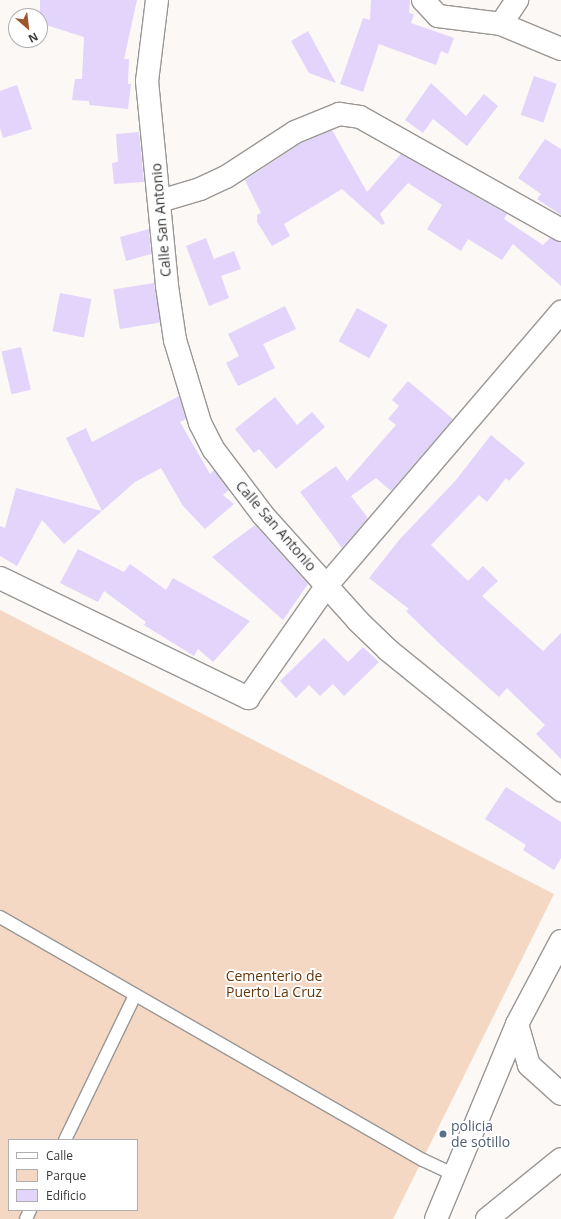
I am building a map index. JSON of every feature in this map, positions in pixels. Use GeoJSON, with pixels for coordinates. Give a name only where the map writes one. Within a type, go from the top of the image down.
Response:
{"type":"FeatureCollection","features":[{"type":"Feature","properties":{"kind":"street","name":"Calle San Antonio"},"geometry":{"type":"LineString","coordinates":[[157,0],[147,81],[160,201],[167,286],[175,340],[200,423],[214,450],[263,515],[388,650],[561,790]]}},
{"type":"Feature","properties":{"kind":"street"},"geometry":{"type":"LineString","coordinates":[[423,0],[438,16],[501,24],[561,49]]}},
{"type":"Feature","properties":{"kind":"street"},"geometry":{"type":"LineString","coordinates":[[501,24],[517,0]]}},
{"type":"Feature","properties":{"kind":"street"},"geometry":{"type":"LineString","coordinates":[[160,201],[200,189],[226,177],[295,132],[339,114],[360,116],[561,230]]}},
{"type":"Feature","properties":{"kind":"street"},"geometry":{"type":"LineString","coordinates":[[0,578],[248,698],[327,585],[561,312]]}},
{"type":"Feature","properties":{"kind":"street"},"geometry":{"type":"LineString","coordinates":[[436,1219],[453,1174],[517,1024],[561,942]]}},
{"type":"Feature","properties":{"kind":"street"},"geometry":{"type":"LineString","coordinates":[[517,1024],[529,1065],[561,1094]]}},
{"type":"Feature","properties":{"kind":"street"},"geometry":{"type":"LineString","coordinates":[[487,1219],[561,1158]]}},
{"type":"Feature","properties":{"kind":"lane"},"geometry":{"type":"LineString","coordinates":[[0,917],[423,1160],[453,1174]]}},
{"type":"Feature","properties":{"kind":"lane"},"geometry":{"type":"LineString","coordinates":[[65,1139],[135,995]]}},
{"type":"Feature","properties":{"kind":"green space","name":"Cementerio de Puerto La Cruz"},"geometry":{"type":"Polygon","coordinates":[[[0,610],[554,894],[393,1219],[0,1219],[0,610]]]}},
{"type":"Feature","properties":{"kind":"building"},"geometry":{"type":"Polygon","coordinates":[[[40,0],[137,0],[124,59],[129,59],[128,84],[131,84],[128,109],[89,105],[89,101],[72,100],[75,79],[82,79],[84,37],[48,26],[48,8],[40,8],[40,0]]]}},
{"type":"Feature","properties":{"kind":"building"},"geometry":{"type":"Polygon","coordinates":[[[371,0],[410,0],[409,13],[414,14],[411,23],[454,38],[448,54],[441,51],[436,65],[379,44],[363,92],[340,84],[363,18],[370,20],[371,0]]]}},
{"type":"Feature","properties":{"kind":"building"},"geometry":{"type":"Polygon","coordinates":[[[308,31],[336,83],[309,73],[291,41],[308,31]]]}},
{"type":"Feature","properties":{"kind":"building"},"geometry":{"type":"Polygon","coordinates":[[[534,76],[557,84],[543,123],[521,115],[534,76]]]}},
{"type":"Feature","properties":{"kind":"building"},"geometry":{"type":"Polygon","coordinates":[[[431,83],[466,116],[484,94],[498,106],[467,146],[433,119],[423,133],[405,120],[431,83]]]}},
{"type":"Feature","properties":{"kind":"building"},"geometry":{"type":"Polygon","coordinates":[[[17,85],[32,129],[3,138],[0,128],[0,91],[17,85]]]}},
{"type":"Feature","properties":{"kind":"building"},"geometry":{"type":"Polygon","coordinates":[[[332,130],[367,192],[401,154],[507,214],[504,219],[543,245],[550,238],[561,242],[561,286],[513,244],[502,260],[468,239],[461,251],[427,229],[442,205],[408,183],[380,214],[385,223],[382,225],[342,189],[284,224],[290,236],[272,246],[257,222],[257,215],[261,213],[245,180],[301,143],[332,130]]]}},
{"type":"Feature","properties":{"kind":"building"},"geometry":{"type":"Polygon","coordinates":[[[139,132],[144,182],[114,184],[112,163],[118,162],[116,134],[139,132]]]}},
{"type":"Feature","properties":{"kind":"building"},"geometry":{"type":"Polygon","coordinates":[[[545,139],[561,149],[561,215],[537,199],[541,194],[518,178],[545,139]]]}},
{"type":"Feature","properties":{"kind":"building"},"geometry":{"type":"Polygon","coordinates":[[[149,229],[151,254],[126,261],[120,237],[149,229]]]}},
{"type":"Feature","properties":{"kind":"building"},"geometry":{"type":"Polygon","coordinates":[[[206,238],[214,259],[234,251],[241,269],[221,276],[229,298],[209,306],[186,246],[206,238]]]}},
{"type":"Feature","properties":{"kind":"building"},"geometry":{"type":"Polygon","coordinates":[[[154,283],[160,323],[120,329],[114,289],[154,283]]]}},
{"type":"Feature","properties":{"kind":"building"},"geometry":{"type":"Polygon","coordinates":[[[60,293],[91,299],[84,337],[53,331],[60,293]]]}},
{"type":"Feature","properties":{"kind":"building"},"geometry":{"type":"Polygon","coordinates":[[[285,306],[296,329],[263,344],[275,368],[238,386],[226,363],[239,356],[228,334],[285,306]]]}},
{"type":"Feature","properties":{"kind":"building"},"geometry":{"type":"Polygon","coordinates":[[[357,308],[388,325],[369,358],[339,341],[357,308]]]}},
{"type":"Feature","properties":{"kind":"building"},"geometry":{"type":"Polygon","coordinates":[[[21,347],[31,390],[11,394],[2,351],[21,347]]]}},
{"type":"Feature","properties":{"kind":"building"},"geometry":{"type":"Polygon","coordinates":[[[408,381],[453,419],[391,491],[376,478],[351,496],[368,518],[342,548],[300,492],[336,466],[347,481],[396,425],[388,419],[399,406],[392,400],[408,381]]]}},
{"type":"Feature","properties":{"kind":"building"},"geometry":{"type":"Polygon","coordinates":[[[179,396],[186,419],[180,422],[210,474],[214,470],[229,490],[223,495],[234,504],[205,529],[183,506],[161,468],[135,482],[102,511],[66,438],[86,428],[92,442],[179,396]]]}},
{"type":"Feature","properties":{"kind":"building"},"geometry":{"type":"Polygon","coordinates":[[[275,397],[297,425],[312,412],[325,427],[276,469],[259,449],[254,453],[235,429],[275,397]]]}},
{"type":"Feature","properties":{"kind":"building"},"geometry":{"type":"Polygon","coordinates":[[[491,435],[525,463],[509,481],[506,478],[487,502],[479,495],[431,545],[468,581],[483,566],[498,581],[482,596],[543,651],[561,633],[561,759],[536,734],[545,725],[507,688],[499,697],[406,611],[409,609],[369,578],[400,539],[456,480],[491,435]]]}},
{"type":"Feature","properties":{"kind":"building"},"geometry":{"type":"Polygon","coordinates":[[[16,488],[102,511],[64,544],[42,520],[17,566],[0,556],[0,526],[5,528],[16,488]]]}},
{"type":"Feature","properties":{"kind":"building"},"geometry":{"type":"Polygon","coordinates":[[[255,525],[308,584],[283,620],[212,557],[255,525]]]}},
{"type":"Feature","properties":{"kind":"building"},"geometry":{"type":"Polygon","coordinates":[[[78,549],[124,572],[130,564],[166,590],[173,578],[250,621],[213,662],[198,649],[194,656],[144,625],[146,622],[104,591],[98,602],[60,583],[78,549]]]}},
{"type":"Feature","properties":{"kind":"building"},"geometry":{"type":"Polygon","coordinates":[[[324,638],[348,662],[363,647],[379,662],[344,696],[333,684],[320,696],[309,685],[296,698],[280,681],[324,638]]]}},
{"type":"Feature","properties":{"kind":"building"},"geometry":{"type":"Polygon","coordinates":[[[506,787],[561,822],[561,858],[554,870],[523,850],[526,845],[485,819],[506,787]]]}},
{"type":"Feature","properties":{"kind":"place","name":"policia de sotillo"},"geometry":{"type":"Point","coordinates":[443,1134]}}]}
